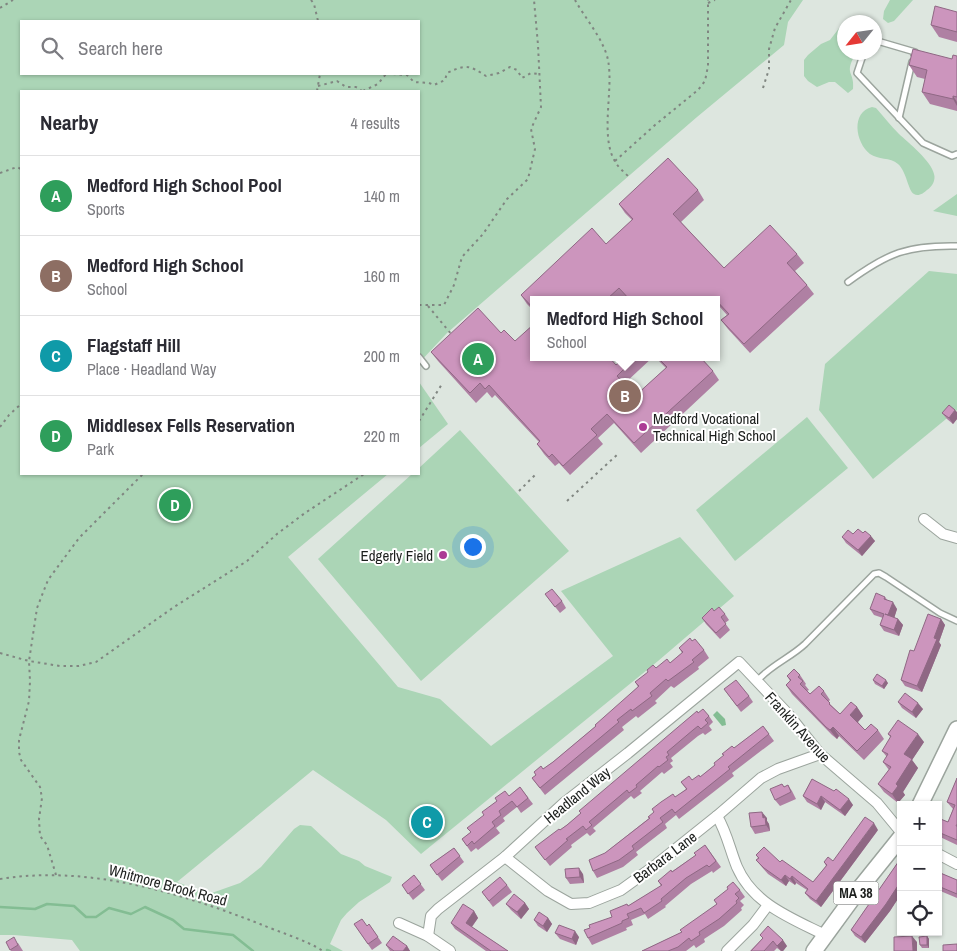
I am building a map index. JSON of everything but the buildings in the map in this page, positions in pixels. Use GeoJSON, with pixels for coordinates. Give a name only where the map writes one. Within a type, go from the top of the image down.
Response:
{"type":"FeatureCollection","features":[{"type":"Feature","properties":{"kind":"main road"},"geometry":{"type":"LineString","coordinates":[[922,801],[957,729]]}},
{"type":"Feature","properties":{"kind":"main road","name":"MA 38"},"geometry":{"type":"LineString","coordinates":[[814,951],[897,842]]}},
{"type":"Feature","properties":{"kind":"street"},"geometry":{"type":"LineString","coordinates":[[924,520],[943,534],[957,538]]}},
{"type":"Feature","properties":{"kind":"street","name":"Franklin Avenue"},"geometry":{"type":"LineString","coordinates":[[739,662],[789,715],[820,754],[877,803],[897,827]]}},
{"type":"Feature","properties":{"kind":"street","name":"Headland Way"},"geometry":{"type":"LineString","coordinates":[[428,936],[431,916],[505,857],[564,803],[739,662]]}},
{"type":"Feature","properties":{"kind":"street","name":"Barbara Lane"},"geometry":{"type":"LineString","coordinates":[[505,857],[548,891],[570,904],[589,903],[621,890],[657,864],[770,773],[820,754]]}},
{"type":"Feature","properties":{"kind":"street"},"geometry":{"type":"LineString","coordinates":[[717,816],[724,828],[734,859],[743,878],[753,892],[768,904],[825,935]]}},
{"type":"Feature","properties":{"kind":"street"},"geometry":{"type":"LineString","coordinates":[[942,856],[957,864]]}},
{"type":"Feature","properties":{"kind":"street"},"geometry":{"type":"LineString","coordinates":[[727,951],[753,925],[768,904]]}},
{"type":"Feature","properties":{"kind":"street"},"geometry":{"type":"LineString","coordinates":[[399,923],[428,936],[450,951]]}},
{"type":"Feature","properties":{"kind":"lane"},"geometry":{"type":"LineString","coordinates":[[882,42],[915,52],[899,118]]}},
{"type":"Feature","properties":{"kind":"lane"},"geometry":{"type":"LineString","coordinates":[[861,60],[857,73],[923,143],[952,156],[957,154]]}},
{"type":"Feature","properties":{"kind":"lane"},"geometry":{"type":"LineString","coordinates":[[848,282],[876,262],[911,248],[957,246]]}},
{"type":"Feature","properties":{"kind":"lane"},"geometry":{"type":"LineString","coordinates":[[420,359],[426,366]]}},
{"type":"Feature","properties":{"kind":"lane"},"geometry":{"type":"LineString","coordinates":[[757,681],[771,667],[795,653],[805,644],[874,574],[886,577],[940,613],[957,621]]}},
{"type":"Feature","properties":{"kind":"path"},"geometry":{"type":"LineString","coordinates":[[0,8],[13,0]]}},
{"type":"Feature","properties":{"kind":"path"},"geometry":{"type":"LineString","coordinates":[[311,0],[314,4],[318,20]]}},
{"type":"Feature","properties":{"kind":"path"},"geometry":{"type":"LineString","coordinates":[[314,4],[315,0]]}},
{"type":"Feature","properties":{"kind":"path"},"geometry":{"type":"LineString","coordinates":[[420,305],[444,305],[454,286],[462,257],[482,234],[507,199],[528,180],[535,148],[531,129],[541,107],[534,0]]}},
{"type":"Feature","properties":{"kind":"path"},"geometry":{"type":"LineString","coordinates":[[575,0],[594,30],[608,59],[608,138],[615,161],[629,177]]}},
{"type":"Feature","properties":{"kind":"path"},"geometry":{"type":"LineString","coordinates":[[615,161],[698,90],[705,80],[708,66],[708,2],[715,0]]}},
{"type":"Feature","properties":{"kind":"path"},"geometry":{"type":"LineString","coordinates":[[763,88],[769,70],[769,49],[775,28],[791,0]]}},
{"type":"Feature","properties":{"kind":"path"},"geometry":{"type":"LineString","coordinates":[[407,75],[414,82],[434,85],[445,80],[447,73],[466,66],[486,76],[499,73],[510,67],[517,70],[522,78],[531,73],[540,74]]}},
{"type":"Feature","properties":{"kind":"path"},"geometry":{"type":"LineString","coordinates":[[317,90],[320,75]]}},
{"type":"Feature","properties":{"kind":"path"},"geometry":{"type":"LineString","coordinates":[[364,90],[378,84],[385,75]]}},
{"type":"Feature","properties":{"kind":"path"},"geometry":{"type":"LineString","coordinates":[[318,86],[337,81],[346,87],[356,87],[360,90]]}},
{"type":"Feature","properties":{"kind":"path"},"geometry":{"type":"LineString","coordinates":[[0,173],[20,169]]}},
{"type":"Feature","properties":{"kind":"path"},"geometry":{"type":"LineString","coordinates":[[428,306],[455,339]]}},
{"type":"Feature","properties":{"kind":"path"},"geometry":{"type":"LineString","coordinates":[[420,419],[442,384]]}},
{"type":"Feature","properties":{"kind":"path"},"geometry":{"type":"LineString","coordinates":[[0,427],[20,405]]}},
{"type":"Feature","properties":{"kind":"path"},"geometry":{"type":"LineString","coordinates":[[567,501],[619,453]]}},
{"type":"Feature","properties":{"kind":"path"},"geometry":{"type":"LineString","coordinates":[[56,875],[46,845],[40,836],[39,819],[42,798],[40,787],[21,760],[19,740],[29,701],[29,661],[37,608],[48,580],[79,538],[142,475]]}},
{"type":"Feature","properties":{"kind":"path"},"geometry":{"type":"LineString","coordinates":[[0,653],[29,661],[60,666],[79,666],[96,662],[174,607],[247,561],[277,534],[305,513],[362,475]]}},
{"type":"Feature","properties":{"kind":"path"},"geometry":{"type":"LineString","coordinates":[[519,491],[535,475]]}},
{"type":"Feature","properties":{"kind":"path","name":"Whitmore Brook Road"},"geometry":{"type":"LineString","coordinates":[[0,879],[76,875],[134,885],[176,896],[244,918],[323,951]]}},
{"type":"Feature","properties":{"kind":"shaded area"},"geometry":{"type":"Polygon","coordinates":[[[0,0],[803,0],[788,22],[784,45],[697,117],[447,333],[420,362],[420,90],[20,90],[20,475],[387,475],[288,557],[398,687],[440,699],[491,746],[613,656],[561,591],[680,537],[734,596],[658,661],[421,854],[386,820],[313,770],[177,882],[209,894],[240,883],[261,867],[294,829],[300,825],[311,826],[341,854],[392,877],[390,882],[359,902],[341,920],[330,944],[343,951],[80,951],[72,940],[0,935],[0,0]]]}},
{"type":"Feature","properties":{"kind":"shaded area"},"geometry":{"type":"Polygon","coordinates":[[[890,0],[913,0],[894,21],[888,23],[883,19],[884,11],[890,0]]]}},
{"type":"Feature","properties":{"kind":"shaded area"},"geometry":{"type":"Polygon","coordinates":[[[837,31],[837,60],[852,60],[850,69],[853,89],[848,93],[835,82],[829,82],[817,87],[804,76],[804,60],[821,44],[830,40],[837,31]]]}},
{"type":"Feature","properties":{"kind":"shaded area"},"geometry":{"type":"Polygon","coordinates":[[[872,107],[876,108],[896,131],[914,147],[932,169],[933,183],[923,193],[917,195],[912,192],[898,164],[891,160],[873,156],[865,149],[859,135],[858,121],[865,110],[872,107]]]}},
{"type":"Feature","properties":{"kind":"shaded area"},"geometry":{"type":"Polygon","coordinates":[[[957,194],[957,216],[933,211],[957,194]]]}},
{"type":"Feature","properties":{"kind":"shaded area"},"geometry":{"type":"Polygon","coordinates":[[[929,271],[957,274],[957,410],[873,479],[819,410],[825,364],[929,271]]]}},
{"type":"Feature","properties":{"kind":"shaded area"},"geometry":{"type":"Polygon","coordinates":[[[420,383],[448,424],[420,447],[420,383]]]}},
{"type":"Feature","properties":{"kind":"shaded area"},"geometry":{"type":"Polygon","coordinates":[[[807,417],[848,468],[735,561],[696,510],[807,417]]]}},
{"type":"Feature","properties":{"kind":"shaded area","name":"Edgerly Field"},"geometry":{"type":"Polygon","coordinates":[[[460,430],[569,551],[421,681],[318,559],[411,475],[420,475],[420,467],[460,430]]]}},
{"type":"Feature","properties":{"kind":"shaded area"},"geometry":{"type":"Polygon","coordinates":[[[717,711],[725,719],[726,725],[722,726],[713,715],[717,711]]]}},
{"type":"Feature","properties":{"kind":"waterway"},"geometry":{"type":"LineString","coordinates":[[0,907],[35,909],[47,904],[74,906],[86,917],[96,917],[109,908],[131,914],[145,907],[173,920],[184,929],[233,935],[253,951]]}},
{"type":"Feature","properties":{"kind":"place","name":"Medford High School Pool"},"geometry":{"type":"Point","coordinates":[478,359]}},
{"type":"Feature","properties":{"kind":"place","name":"Medford High School"},"geometry":{"type":"Point","coordinates":[625,396]}},
{"type":"Feature","properties":{"kind":"place","name":"Medford Vocational Technical High School"},"geometry":{"type":"Point","coordinates":[643,427]}},
{"type":"Feature","properties":{"kind":"place","name":"Middlesex Fells Reservation"},"geometry":{"type":"Point","coordinates":[175,505]}},
{"type":"Feature","properties":{"kind":"place","name":"Edgerly Field"},"geometry":{"type":"Point","coordinates":[443,555]}},
{"type":"Feature","properties":{"kind":"place","name":"Flagstaff Hill"},"geometry":{"type":"Point","coordinates":[427,822]}}]}
